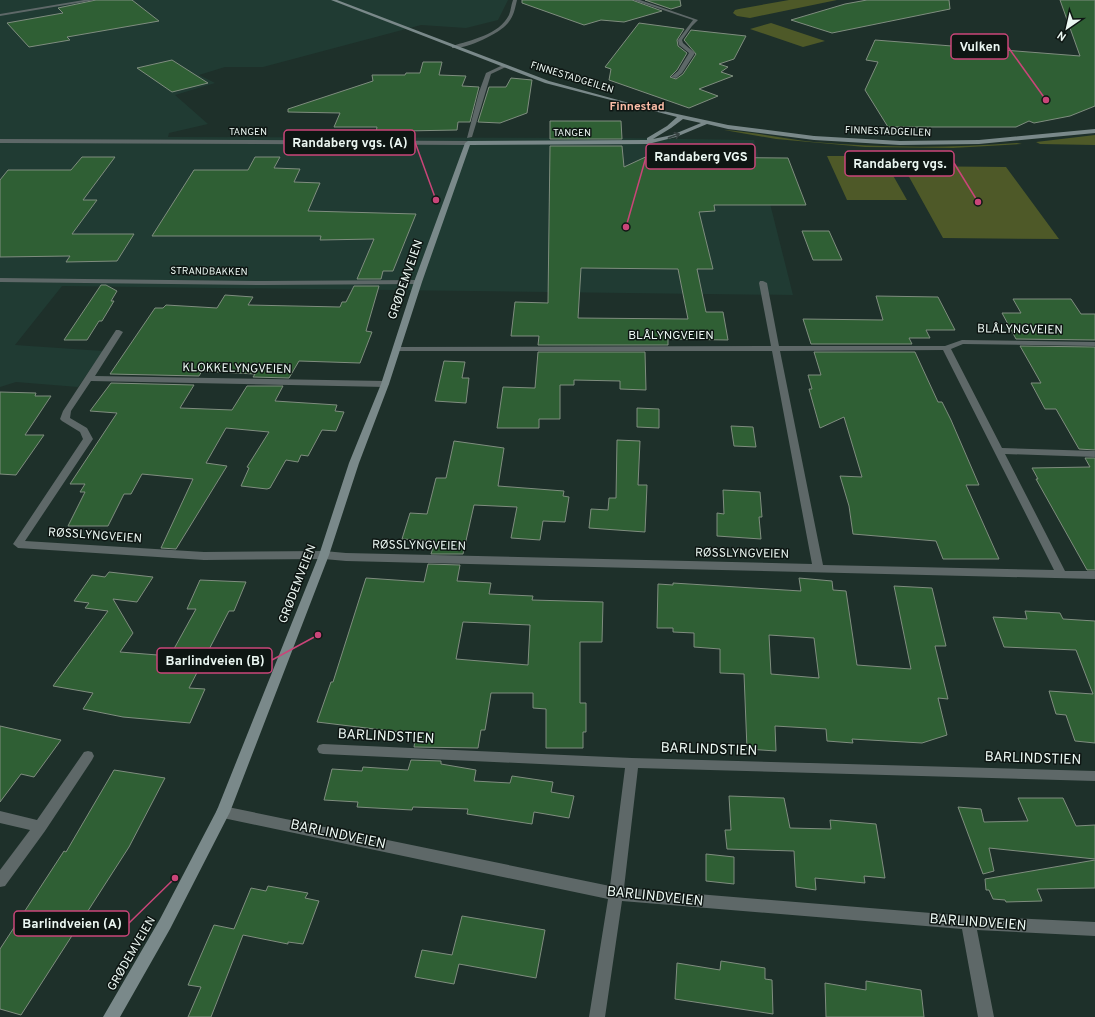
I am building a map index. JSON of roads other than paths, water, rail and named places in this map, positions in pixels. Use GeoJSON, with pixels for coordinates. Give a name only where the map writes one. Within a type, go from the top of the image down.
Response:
{"type":"FeatureCollection","features":[{"type":"Feature","properties":{"kind":"main road","name":"FINNESTADGEILEN"},"geometry":{"type":"LineString","coordinates":[[334,0],[454,47],[578,91],[706,122],[806,138],[900,143],[979,142],[1095,131]]}},
{"type":"Feature","properties":{"kind":"main road"},"geometry":{"type":"LineString","coordinates":[[640,142],[661,133],[681,117]]}},
{"type":"Feature","properties":{"kind":"main road"},"geometry":{"type":"LineString","coordinates":[[640,142],[666,139],[706,122]]}},
{"type":"Feature","properties":{"kind":"main road","name":"TANGEN"},"geometry":{"type":"LineString","coordinates":[[469,140],[640,142]]}},
{"type":"Feature","properties":{"kind":"main road","name":"GRØDEMVEIEN"},"geometry":{"type":"LineString","coordinates":[[111,1017],[165,924],[223,812],[324,555],[354,463],[385,384],[418,282],[469,140]]}},
{"type":"Feature","properties":{"kind":"street"},"geometry":{"type":"LineString","coordinates":[[0,15],[93,0]]}},
{"type":"Feature","properties":{"kind":"street"},"geometry":{"type":"LineString","coordinates":[[454,47],[478,39],[498,29],[511,15],[515,0]]}},
{"type":"Feature","properties":{"kind":"street"},"geometry":{"type":"LineString","coordinates":[[635,0],[696,20],[690,25],[680,40],[681,44],[692,53],[680,72],[674,77]]}},
{"type":"Feature","properties":{"kind":"street","name":"GRØDEMVEIEN"},"geometry":{"type":"LineString","coordinates":[[469,140],[482,92],[489,73],[505,66]]}},
{"type":"Feature","properties":{"kind":"street","name":"TANGEN"},"geometry":{"type":"LineString","coordinates":[[0,141],[469,140]]}},
{"type":"Feature","properties":{"kind":"street","name":"STRANDBAKKEN"},"geometry":{"type":"LineString","coordinates":[[0,280],[256,283],[418,282]]}},
{"type":"Feature","properties":{"kind":"street"},"geometry":{"type":"LineString","coordinates":[[763,283],[818,568]]}},
{"type":"Feature","properties":{"kind":"street"},"geometry":{"type":"LineString","coordinates":[[89,378],[120,332]]}},
{"type":"Feature","properties":{"kind":"street","name":"BLÅLYNGVEIEN"},"geometry":{"type":"LineString","coordinates":[[397,349],[946,348],[962,342],[1095,344]]}},
{"type":"Feature","properties":{"kind":"street"},"geometry":{"type":"LineString","coordinates":[[946,348],[1061,574]]}},
{"type":"Feature","properties":{"kind":"street","name":"KLOKKELYNGVEIEN"},"geometry":{"type":"LineString","coordinates":[[89,378],[385,384]]}},
{"type":"Feature","properties":{"kind":"street","name":"RØSSLYNGVEIEN"},"geometry":{"type":"LineString","coordinates":[[89,378],[67,411],[65,419],[84,430],[88,439],[18,544],[204,556],[324,555],[346,557],[1095,575]]}},
{"type":"Feature","properties":{"kind":"street"},"geometry":{"type":"LineString","coordinates":[[999,451],[1095,454]]}},
{"type":"Feature","properties":{"kind":"street","name":"BARLINDSTIEN"},"geometry":{"type":"LineString","coordinates":[[323,749],[632,763],[1095,776]]}},
{"type":"Feature","properties":{"kind":"street"},"geometry":{"type":"LineString","coordinates":[[0,881],[40,827],[88,756]]}},
{"type":"Feature","properties":{"kind":"street"},"geometry":{"type":"LineString","coordinates":[[597,1017],[616,894],[632,763]]}},
{"type":"Feature","properties":{"kind":"street","name":"BARLINDVEIEN"},"geometry":{"type":"LineString","coordinates":[[223,812],[616,894],[968,923],[1095,929]]}},
{"type":"Feature","properties":{"kind":"street"},"geometry":{"type":"LineString","coordinates":[[0,817],[40,827]]}},
{"type":"Feature","properties":{"kind":"street"},"geometry":{"type":"LineString","coordinates":[[968,923],[986,1017]]}},
{"type":"Feature","properties":{"kind":"place","name":"Vulken"},"geometry":{"type":"Point","coordinates":[1046,100]}},
{"type":"Feature","properties":{"kind":"place","name":"Randaberg vgs. (A)"},"geometry":{"type":"Point","coordinates":[436,200]}},
{"type":"Feature","properties":{"kind":"place","name":"Randaberg vgs."},"geometry":{"type":"Point","coordinates":[978,202]}},
{"type":"Feature","properties":{"kind":"place","name":"Randaberg VGS"},"geometry":{"type":"Point","coordinates":[626,227]}},
{"type":"Feature","properties":{"kind":"place","name":"Barlindveien (B)"},"geometry":{"type":"Point","coordinates":[318,635]}},
{"type":"Feature","properties":{"kind":"place","name":"Barlindveien (A)"},"geometry":{"type":"Point","coordinates":[175,878]}},
{"type":"Feature","properties":{"kind":"district","name":"Finnestad"},"geometry":{"type":"Point","coordinates":[637,107]}}]}
